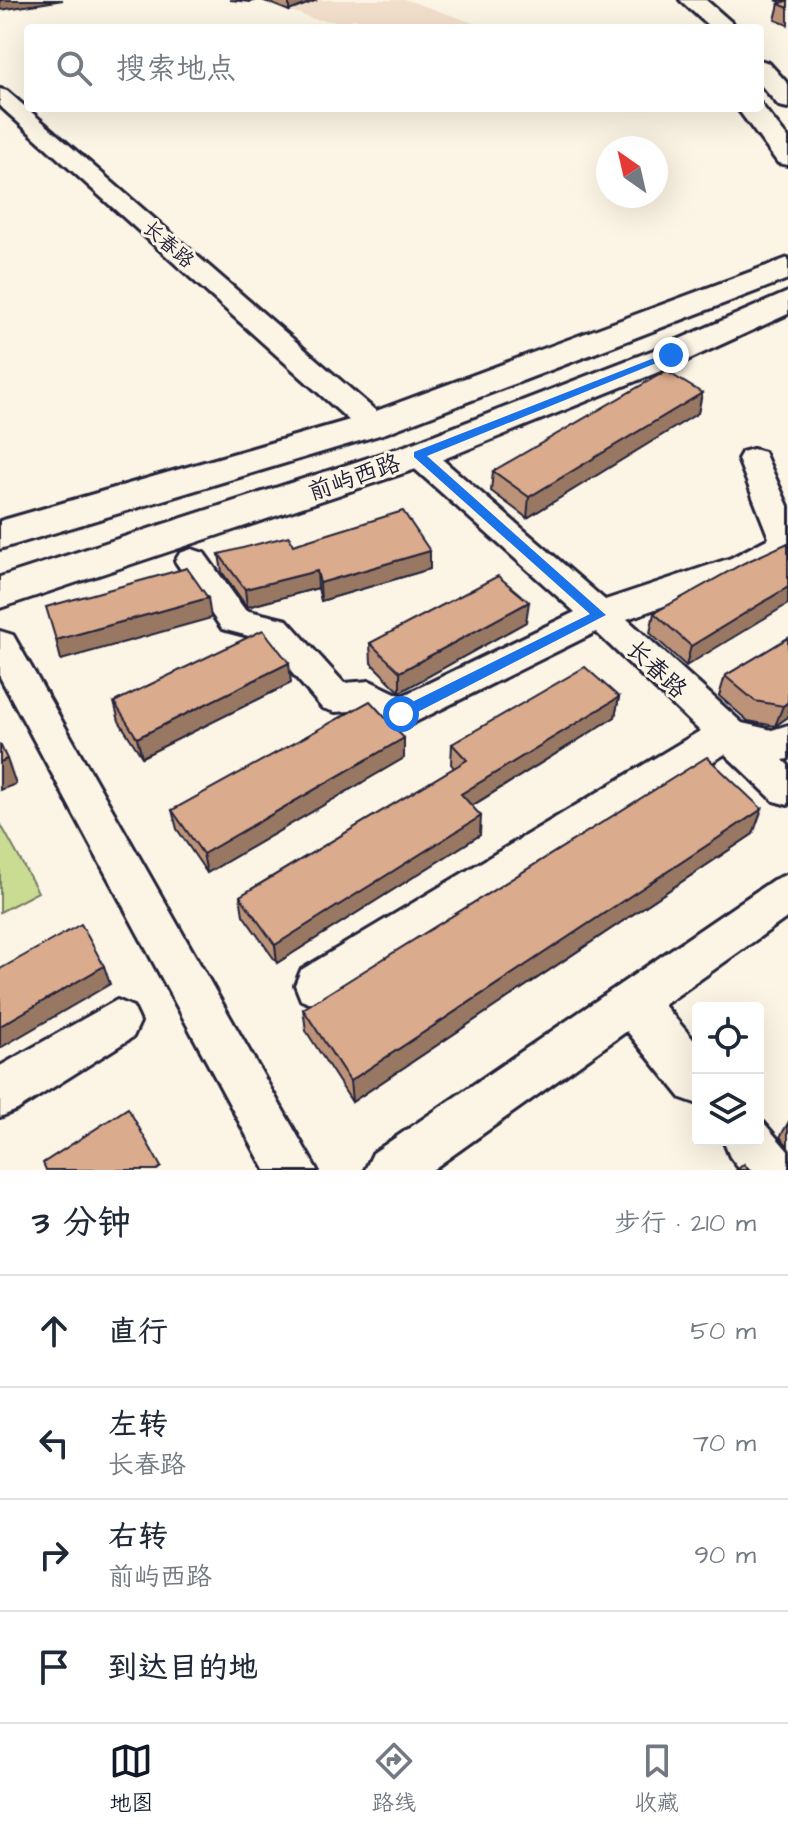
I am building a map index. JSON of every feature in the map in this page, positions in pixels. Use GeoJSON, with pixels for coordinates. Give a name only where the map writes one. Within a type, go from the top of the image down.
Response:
{"type":"FeatureCollection","features":[{"type":"Feature","properties":{"kind":"main road"},"geometry":{"type":"LineString","coordinates":[[681,9],[717,24]]}},
{"type":"Feature","properties":{"kind":"main road"},"geometry":{"type":"LineString","coordinates":[[764,73],[788,100]]}},
{"type":"Feature","properties":{"kind":"main road"},"geometry":{"type":"LineString","coordinates":[[753,112],[788,157]]}},
{"type":"Feature","properties":{"kind":"main road"},"geometry":{"type":"LineString","coordinates":[[691,307],[788,258]]}},
{"type":"Feature","properties":{"kind":"main road","name":"前屿西路"},"geometry":{"type":"LineString","coordinates":[[0,535],[373,425],[788,268]]}},
{"type":"Feature","properties":{"kind":"main road","name":"前屿西路"},"geometry":{"type":"LineString","coordinates":[[0,593],[418,455],[671,355],[782,306]]}},
{"type":"Feature","properties":{"kind":"street","name":"长春路"},"geometry":{"type":"LineString","coordinates":[[0,95],[373,425]]}},
{"type":"Feature","properties":{"kind":"street","name":"长春路"},"geometry":{"type":"LineString","coordinates":[[418,455],[600,615],[788,789]]}},
{"type":"Feature","properties":{"kind":"street"},"geometry":{"type":"LineString","coordinates":[[192,561],[234,620],[275,629],[335,698],[370,695],[401,714],[600,615],[743,566],[788,544],[753,459]]}},
{"type":"Feature","properties":{"kind":"street"},"geometry":{"type":"LineString","coordinates":[[0,644],[292,1170]]}},
{"type":"Feature","properties":{"kind":"street"},"geometry":{"type":"LineString","coordinates":[[317,985],[727,735],[777,747],[788,740]]}},
{"type":"Feature","properties":{"kind":"street"},"geometry":{"type":"LineString","coordinates":[[390,1170],[788,893]]}},
{"type":"Feature","properties":{"kind":"street"},"geometry":{"type":"LineString","coordinates":[[632,1002],[692,1074]]}},
{"type":"Feature","properties":{"kind":"street"},"geometry":{"type":"LineString","coordinates":[[0,1093],[117,1022]]}},
{"type":"Feature","properties":{"kind":"street"},"geometry":{"type":"LineString","coordinates":[[752,1146],[772,1170]]}},
{"type":"Feature","properties":{"kind":"shaded area"},"geometry":{"type":"Polygon","coordinates":[[[407,0],[474,23],[370,24],[355,19],[342,22],[313,19],[267,2],[407,0]]]}},
{"type":"Feature","properties":{"kind":"green space"},"geometry":{"type":"Polygon","coordinates":[[[0,823],[38,892],[0,912],[0,823]]]}},
{"type":"Feature","properties":{"kind":"building"},"geometry":{"type":"Polygon","coordinates":[[[666,371],[702,393],[529,497],[493,471],[666,371]]]}},
{"type":"Feature","properties":{"kind":"building"},"geometry":{"type":"Polygon","coordinates":[[[403,511],[430,551],[320,583],[317,571],[245,589],[219,554],[289,536],[293,545],[403,511]]]}},
{"type":"Feature","properties":{"kind":"building"},"geometry":{"type":"Polygon","coordinates":[[[788,543],[788,587],[691,646],[654,613],[744,563],[788,543]]]}},
{"type":"Feature","properties":{"kind":"building"},"geometry":{"type":"Polygon","coordinates":[[[187,568],[208,598],[56,640],[46,607],[187,568]]]}},
{"type":"Feature","properties":{"kind":"building"},"geometry":{"type":"Polygon","coordinates":[[[498,576],[529,602],[400,672],[370,643],[498,576]]]}},
{"type":"Feature","properties":{"kind":"building"},"geometry":{"type":"Polygon","coordinates":[[[263,630],[289,663],[137,738],[114,702],[263,630]]]}},
{"type":"Feature","properties":{"kind":"building"},"geometry":{"type":"Polygon","coordinates":[[[788,638],[788,702],[783,706],[755,701],[725,676],[788,638]]]}},
{"type":"Feature","properties":{"kind":"building"},"geometry":{"type":"Polygon","coordinates":[[[585,667],[619,697],[461,794],[481,816],[275,945],[240,896],[467,760],[452,744],[585,667]]]}},
{"type":"Feature","properties":{"kind":"building"},"geometry":{"type":"Polygon","coordinates":[[[370,701],[404,738],[203,854],[172,810],[370,701]]]}},
{"type":"Feature","properties":{"kind":"building"},"geometry":{"type":"Polygon","coordinates":[[[0,744],[7,759],[0,762],[0,744]]]}},
{"type":"Feature","properties":{"kind":"building"},"geometry":{"type":"Polygon","coordinates":[[[707,757],[762,809],[350,1081],[303,1009],[707,757]]]}},
{"type":"Feature","properties":{"kind":"building"},"geometry":{"type":"Polygon","coordinates":[[[81,924],[104,966],[0,1026],[0,969],[81,924]]]}},
{"type":"Feature","properties":{"kind":"building"},"geometry":{"type":"Polygon","coordinates":[[[128,1108],[161,1167],[157,1170],[46,1170],[43,1163],[128,1108]]]}},
{"type":"Feature","properties":{"kind":"route"},"geometry":{"type":"LineString","coordinates":[[401,714],[600,615],[418,455],[671,355]]}}]}
